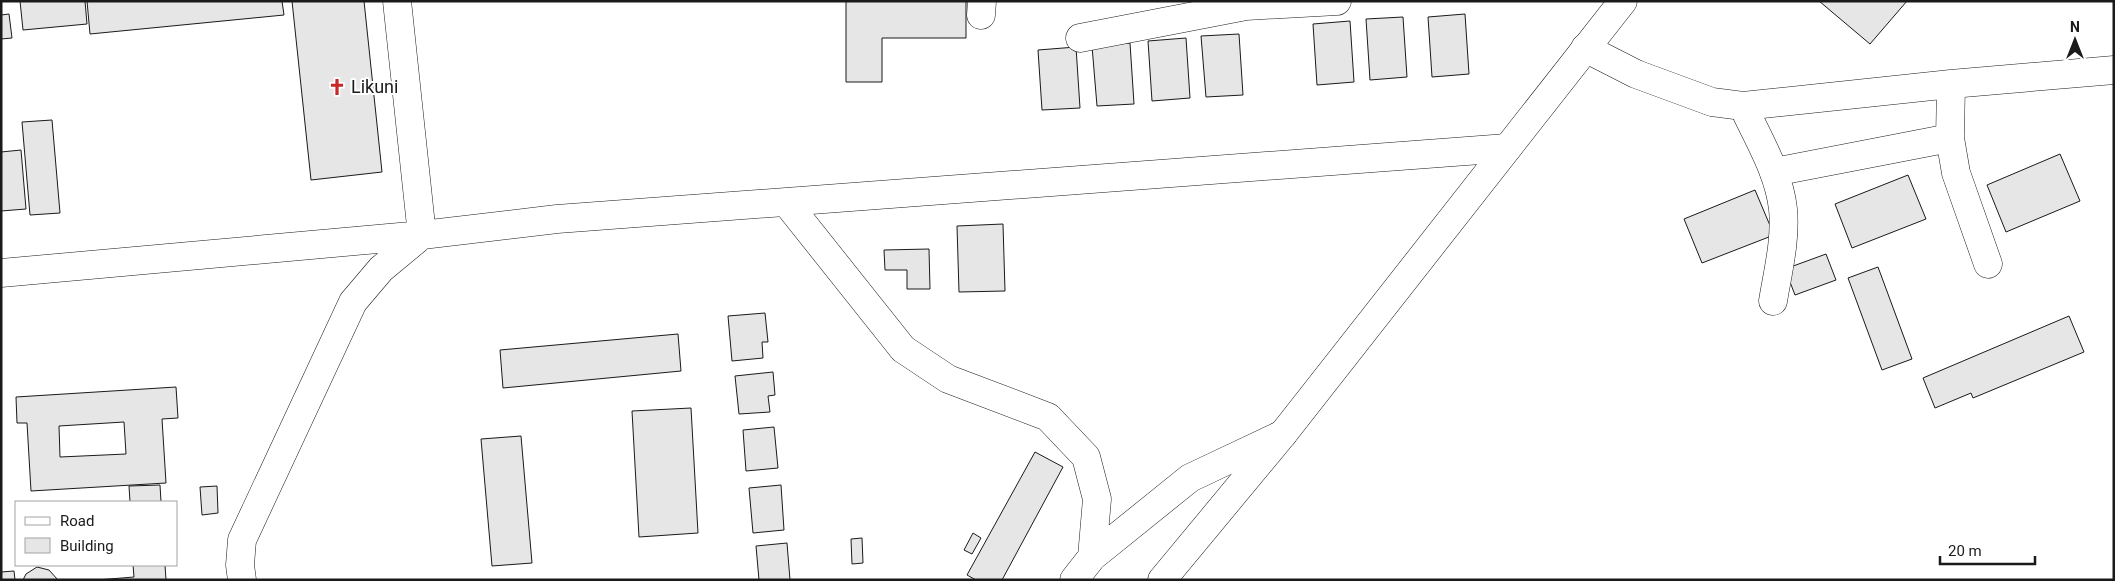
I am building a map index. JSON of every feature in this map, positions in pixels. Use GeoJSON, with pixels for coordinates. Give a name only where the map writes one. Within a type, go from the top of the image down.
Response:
{"type":"FeatureCollection","features":[{"type":"Feature","properties":{"kind":"street"},"geometry":{"type":"LineString","coordinates":[[397,1],[422,235]]}},
{"type":"Feature","properties":{"kind":"street"},"geometry":{"type":"LineString","coordinates":[[1080,38],[1247,3],[1337,1]]}},
{"type":"Feature","properties":{"kind":"street"},"geometry":{"type":"LineString","coordinates":[[1162,580],[1283,434],[1623,1]]}},
{"type":"Feature","properties":{"kind":"street"},"geometry":{"type":"LineString","coordinates":[[1585,48],[1636,74],[1712,102],[1743,106],[1951,84],[2114,70]]}},
{"type":"Feature","properties":{"kind":"street"},"geometry":{"type":"LineString","coordinates":[[1951,84],[1950,138],[1956,173],[1988,264]]}},
{"type":"Feature","properties":{"kind":"street"},"geometry":{"type":"LineString","coordinates":[[1743,106],[1774,172],[1783,210],[1781,253],[1773,301]]}},
{"type":"Feature","properties":{"kind":"street"},"geometry":{"type":"LineString","coordinates":[[1774,172],[1950,138]]}},
{"type":"Feature","properties":{"kind":"street"},"geometry":{"type":"LineString","coordinates":[[1,273],[422,235],[557,219],[1507,148]]}},
{"type":"Feature","properties":{"kind":"street"},"geometry":{"type":"LineString","coordinates":[[786,202],[903,349],[948,379],[1048,416],[1086,457],[1097,499],[1092,557]]}},
{"type":"Feature","properties":{"kind":"street"},"geometry":{"type":"LineString","coordinates":[[242,580],[240,565],[242,540],[353,302],[381,269],[422,235]]}},
{"type":"Feature","properties":{"kind":"street"},"geometry":{"type":"LineString","coordinates":[[1074,580],[1092,557],[1190,478],[1283,434]]}},
{"type":"Feature","properties":{"kind":"building"},"geometry":{"type":"Polygon","coordinates":[[[20,1],[85,1],[87,24],[23,30],[20,1]]]}},
{"type":"Feature","properties":{"kind":"building"},"geometry":{"type":"Polygon","coordinates":[[[87,1],[282,1],[284,15],[90,34],[87,1]]]}},
{"type":"Feature","properties":{"kind":"building","name":"Likuni"},"geometry":{"type":"Polygon","coordinates":[[[292,1],[364,1],[382,172],[311,180],[292,1]]]}},
{"type":"Feature","properties":{"kind":"building"},"geometry":{"type":"Polygon","coordinates":[[[846,1],[966,1],[966,38],[882,38],[882,82],[846,82],[846,1]]]}},
{"type":"Feature","properties":{"kind":"building"},"geometry":{"type":"Polygon","coordinates":[[[1819,1],[1907,1],[1870,44],[1819,1]]]}},
{"type":"Feature","properties":{"kind":"building"},"geometry":{"type":"Polygon","coordinates":[[[9,14],[12,38],[1,39],[1,15],[9,14]]]}},
{"type":"Feature","properties":{"kind":"building"},"geometry":{"type":"Polygon","coordinates":[[[1465,14],[1469,74],[1432,77],[1428,17],[1465,14]]]}},
{"type":"Feature","properties":{"kind":"building"},"geometry":{"type":"Polygon","coordinates":[[[1403,17],[1407,77],[1370,80],[1366,19],[1403,17]]]}},
{"type":"Feature","properties":{"kind":"building"},"geometry":{"type":"Polygon","coordinates":[[[1350,21],[1354,82],[1317,85],[1313,24],[1350,21]]]}},
{"type":"Feature","properties":{"kind":"building"},"geometry":{"type":"Polygon","coordinates":[[[1239,34],[1243,95],[1206,97],[1201,36],[1239,34]]]}},
{"type":"Feature","properties":{"kind":"building"},"geometry":{"type":"Polygon","coordinates":[[[1186,38],[1190,98],[1152,101],[1148,41],[1186,38]]]}},
{"type":"Feature","properties":{"kind":"building"},"geometry":{"type":"Polygon","coordinates":[[[1130,43],[1134,104],[1097,106],[1092,46],[1130,43]]]}},
{"type":"Feature","properties":{"kind":"building"},"geometry":{"type":"Polygon","coordinates":[[[1076,47],[1080,108],[1042,110],[1038,50],[1076,47]]]}},
{"type":"Feature","properties":{"kind":"building"},"geometry":{"type":"Polygon","coordinates":[[[52,120],[60,213],[30,215],[22,122],[52,120]]]}},
{"type":"Feature","properties":{"kind":"building"},"geometry":{"type":"Polygon","coordinates":[[[21,150],[26,209],[1,211],[1,152],[21,150]]]}},
{"type":"Feature","properties":{"kind":"building"},"geometry":{"type":"Polygon","coordinates":[[[2060,154],[2080,201],[2006,232],[1987,185],[2060,154]]]}},
{"type":"Feature","properties":{"kind":"building"},"geometry":{"type":"Polygon","coordinates":[[[1908,175],[1926,219],[1852,248],[1835,204],[1908,175]]]}},
{"type":"Feature","properties":{"kind":"building"},"geometry":{"type":"Polygon","coordinates":[[[1755,190],[1774,235],[1702,263],[1684,219],[1755,190]]]}},
{"type":"Feature","properties":{"kind":"building"},"geometry":{"type":"Polygon","coordinates":[[[1003,224],[1005,291],[959,292],[957,226],[1003,224]]]}},
{"type":"Feature","properties":{"kind":"building"},"geometry":{"type":"Polygon","coordinates":[[[929,249],[930,289],[907,289],[907,270],[885,270],[884,250],[929,249]]]}},
{"type":"Feature","properties":{"kind":"building"},"geometry":{"type":"Polygon","coordinates":[[[1826,254],[1836,280],[1795,295],[1785,269],[1826,254]]]}},
{"type":"Feature","properties":{"kind":"building"},"geometry":{"type":"Polygon","coordinates":[[[1878,267],[1912,359],[1882,370],[1848,278],[1878,267]]]}},
{"type":"Feature","properties":{"kind":"building"},"geometry":{"type":"Polygon","coordinates":[[[765,313],[768,342],[762,342],[763,358],[732,361],[728,316],[765,313]]]}},
{"type":"Feature","properties":{"kind":"building"},"geometry":{"type":"Polygon","coordinates":[[[2069,316],[2084,352],[1973,398],[1971,393],[1935,408],[1923,378],[2069,316]]]}},
{"type":"Feature","properties":{"kind":"building"},"geometry":{"type":"Polygon","coordinates":[[[678,334],[681,371],[503,388],[500,350],[678,334]]]}},
{"type":"Feature","properties":{"kind":"building"},"geometry":{"type":"Polygon","coordinates":[[[773,372],[775,395],[768,396],[770,412],[739,414],[735,376],[773,372]]]}},
{"type":"Feature","properties":{"kind":"building"},"geometry":{"type":"Polygon","coordinates":[[[176,387],[178,418],[162,419],[166,483],[31,491],[27,423],[17,423],[16,397],[176,387]],[[124,422],[59,426],[60,457],[126,454],[124,422]]]}},
{"type":"Feature","properties":{"kind":"building"},"geometry":{"type":"Polygon","coordinates":[[[691,408],[698,533],[639,537],[632,411],[691,408]]]}},
{"type":"Feature","properties":{"kind":"building"},"geometry":{"type":"Polygon","coordinates":[[[774,427],[778,468],[746,471],[743,430],[774,427]]]}},
{"type":"Feature","properties":{"kind":"building"},"geometry":{"type":"Polygon","coordinates":[[[521,436],[532,563],[492,566],[481,439],[521,436]]]}},
{"type":"Feature","properties":{"kind":"building"},"geometry":{"type":"Polygon","coordinates":[[[1035,452],[1063,467],[1002,580],[976,580],[967,575],[1035,452]]]}},
{"type":"Feature","properties":{"kind":"building"},"geometry":{"type":"Polygon","coordinates":[[[160,485],[161,501],[130,501],[129,486],[160,485]]]}},
{"type":"Feature","properties":{"kind":"building"},"geometry":{"type":"Polygon","coordinates":[[[781,485],[784,530],[753,533],[749,488],[781,485]]]}},
{"type":"Feature","properties":{"kind":"building"},"geometry":{"type":"Polygon","coordinates":[[[217,486],[218,513],[202,515],[200,487],[217,486]]]}},
{"type":"Feature","properties":{"kind":"building"},"geometry":{"type":"Polygon","coordinates":[[[973,533],[981,538],[972,554],[964,550],[973,533]]]}},
{"type":"Feature","properties":{"kind":"building"},"geometry":{"type":"Polygon","coordinates":[[[862,538],[863,563],[852,564],[851,539],[862,538]]]}},
{"type":"Feature","properties":{"kind":"building"},"geometry":{"type":"Polygon","coordinates":[[[787,543],[790,580],[759,580],[756,546],[787,543]]]}},
{"type":"Feature","properties":{"kind":"building"},"geometry":{"type":"Polygon","coordinates":[[[133,566],[165,566],[166,580],[97,580],[134,577],[133,566]]]}},
{"type":"Feature","properties":{"kind":"building"},"geometry":{"type":"Polygon","coordinates":[[[37,567],[49,570],[58,580],[23,580],[26,574],[37,567]]]}},
{"type":"Feature","properties":{"kind":"building"},"geometry":{"type":"Polygon","coordinates":[[[14,571],[15,580],[1,580],[1,572],[14,571]]]}},
{"type":"Feature","properties":{"kind":"place","name":"Likuni"},"geometry":{"type":"Point","coordinates":[337,87]}}]}
